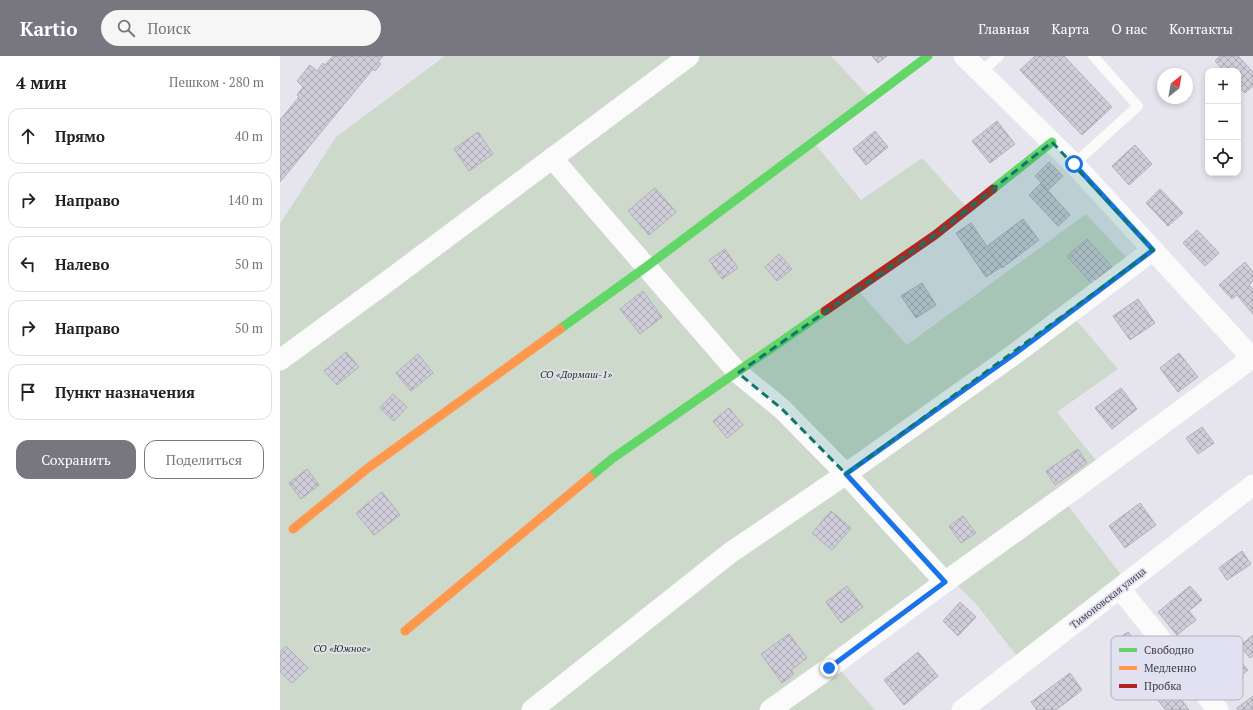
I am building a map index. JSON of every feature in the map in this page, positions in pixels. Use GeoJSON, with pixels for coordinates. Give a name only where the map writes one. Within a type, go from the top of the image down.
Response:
{"type":"FeatureCollection","features":[{"type":"Feature","properties":{"kind":"street"},"geometry":{"type":"LineString","coordinates":[[280,360],[689,56]]}},
{"type":"Feature","properties":{"kind":"street"},"geometry":{"type":"LineString","coordinates":[[293,529],[368,468],[646,267],[928,56]]}},
{"type":"Feature","properties":{"kind":"street"},"geometry":{"type":"LineString","coordinates":[[770,710],[1252,359],[1074,164],[964,56]]}},
{"type":"Feature","properties":{"kind":"street"},"geometry":{"type":"LineString","coordinates":[[405,631],[614,458],[935,235],[1052,142]]}},
{"type":"Feature","properties":{"kind":"street"},"geometry":{"type":"LineString","coordinates":[[552,158],[738,373],[782,409],[846,474],[945,582]]}},
{"type":"Feature","properties":{"kind":"street"},"geometry":{"type":"LineString","coordinates":[[532,710],[730,553],[846,474],[1016,353],[1153,250]]}},
{"type":"Feature","properties":{"kind":"street","name":"Тимоновская улица"},"geometry":{"type":"LineString","coordinates":[[962,710],[1253,485]]}},
{"type":"Feature","properties":{"kind":"street"},"geometry":{"type":"LineString","coordinates":[[1120,589],[1158,636]]}},
{"type":"Feature","properties":{"kind":"street"},"geometry":{"type":"LineString","coordinates":[[1209,700],[1216,709]]}},
{"type":"Feature","properties":{"kind":"lane"},"geometry":{"type":"LineString","coordinates":[[980,73],[999,56]]}},
{"type":"Feature","properties":{"kind":"lane"},"geometry":{"type":"LineString","coordinates":[[1074,164],[1138,106],[1092,56]]}},
{"type":"Feature","properties":{"kind":"highlighted area"},"geometry":{"type":"Polygon","coordinates":[[[1052,142],[1153,250],[846,474],[782,409],[738,373],[935,235],[1052,142]]]}},
{"type":"Feature","properties":{"kind":"green space","name":"СО «Дормаш-1»"},"geometry":{"type":"Polygon","coordinates":[[[445,56],[831,56],[874,102],[816,145],[861,200],[922,158],[971,212],[860,293],[907,345],[1086,214],[1139,271],[1075,319],[1118,369],[1057,412],[1099,464],[1059,494],[1123,577],[1016,655],[977,605],[954,582],[840,670],[875,710],[280,710],[280,224],[336,137],[445,56]]]}},
{"type":"Feature","properties":{"kind":"building"},"geometry":{"type":"Polygon","coordinates":[[[333,56],[383,56],[378,62],[381,64],[375,71],[373,69],[280,182],[280,118],[281,119],[299,97],[297,95],[303,87],[297,81],[310,65],[317,71],[323,63],[325,65],[333,56]]]}},
{"type":"Feature","properties":{"kind":"building"},"geometry":{"type":"Polygon","coordinates":[[[872,56],[887,56],[878,63],[872,56]]]}},
{"type":"Feature","properties":{"kind":"building"},"geometry":{"type":"Polygon","coordinates":[[[1035,56],[1064,56],[1112,107],[1082,135],[1020,70],[1035,56]]]}},
{"type":"Feature","properties":{"kind":"building"},"geometry":{"type":"Polygon","coordinates":[[[1220,56],[1238,56],[1253,72],[1253,86],[1245,93],[1241,89],[1241,68],[1221,68],[1215,61],[1220,56]]]}},
{"type":"Feature","properties":{"kind":"building"},"geometry":{"type":"Polygon","coordinates":[[[997,121],[1015,144],[990,163],[972,141],[997,121]]]}},
{"type":"Feature","properties":{"kind":"building"},"geometry":{"type":"Polygon","coordinates":[[[875,131],[888,147],[866,165],[853,149],[875,131]]]}},
{"type":"Feature","properties":{"kind":"building"},"geometry":{"type":"Polygon","coordinates":[[[478,132],[493,154],[469,171],[454,149],[478,132]]]}},
{"type":"Feature","properties":{"kind":"building"},"geometry":{"type":"Polygon","coordinates":[[[1135,145],[1152,164],[1129,185],[1112,166],[1135,145]]]}},
{"type":"Feature","properties":{"kind":"building"},"geometry":{"type":"Polygon","coordinates":[[[1049,162],[1063,176],[1048,190],[1035,176],[1049,162]]]}},
{"type":"Feature","properties":{"kind":"building"},"geometry":{"type":"Polygon","coordinates":[[[1041,183],[1070,215],[1058,226],[1029,195],[1041,183]]]}},
{"type":"Feature","properties":{"kind":"building"},"geometry":{"type":"Polygon","coordinates":[[[655,188],[676,212],[649,235],[628,211],[655,188]]]}},
{"type":"Feature","properties":{"kind":"building"},"geometry":{"type":"Polygon","coordinates":[[[1160,189],[1183,213],[1168,226],[1146,203],[1160,189]]]}},
{"type":"Feature","properties":{"kind":"building"},"geometry":{"type":"Polygon","coordinates":[[[1023,219],[1039,240],[1002,268],[986,247],[1023,219]]]}},
{"type":"Feature","properties":{"kind":"building"},"geometry":{"type":"Polygon","coordinates":[[[971,223],[1001,267],[986,277],[956,233],[971,223]]]}},
{"type":"Feature","properties":{"kind":"building"},"geometry":{"type":"Polygon","coordinates":[[[1197,230],[1219,253],[1205,266],[1183,243],[1197,230]]]}},
{"type":"Feature","properties":{"kind":"building"},"geometry":{"type":"Polygon","coordinates":[[[1087,239],[1112,267],[1092,284],[1067,256],[1087,239]]]}},
{"type":"Feature","properties":{"kind":"building"},"geometry":{"type":"Polygon","coordinates":[[[725,249],[738,268],[722,279],[709,260],[725,249]]]}},
{"type":"Feature","properties":{"kind":"building"},"geometry":{"type":"Polygon","coordinates":[[[779,254],[792,269],[777,281],[765,267],[779,254]]]}},
{"type":"Feature","properties":{"kind":"building"},"geometry":{"type":"Polygon","coordinates":[[[1245,262],[1253,272],[1253,281],[1249,285],[1253,289],[1253,314],[1237,295],[1232,299],[1219,285],[1245,262]]]}},
{"type":"Feature","properties":{"kind":"building"},"geometry":{"type":"Polygon","coordinates":[[[922,283],[936,305],[916,318],[901,296],[922,283]]]}},
{"type":"Feature","properties":{"kind":"building"},"geometry":{"type":"Polygon","coordinates":[[[643,291],[662,317],[640,334],[620,309],[643,291]]]}},
{"type":"Feature","properties":{"kind":"building"},"geometry":{"type":"Polygon","coordinates":[[[1138,299],[1155,323],[1130,340],[1113,316],[1138,299]]]}},
{"type":"Feature","properties":{"kind":"building"},"geometry":{"type":"Polygon","coordinates":[[[346,352],[359,367],[337,385],[324,371],[346,352]]]}},
{"type":"Feature","properties":{"kind":"building"},"geometry":{"type":"Polygon","coordinates":[[[1179,353],[1198,377],[1178,392],[1160,368],[1179,353]]]}},
{"type":"Feature","properties":{"kind":"building"},"geometry":{"type":"Polygon","coordinates":[[[418,354],[433,373],[411,391],[396,373],[418,354]]]}},
{"type":"Feature","properties":{"kind":"building"},"geometry":{"type":"Polygon","coordinates":[[[1121,388],[1137,409],[1112,429],[1095,408],[1121,388]]]}},
{"type":"Feature","properties":{"kind":"building"},"geometry":{"type":"Polygon","coordinates":[[[393,394],[407,407],[394,421],[380,408],[393,394]]]}},
{"type":"Feature","properties":{"kind":"building"},"geometry":{"type":"Polygon","coordinates":[[[729,408],[743,425],[727,438],[713,421],[729,408]]]}},
{"type":"Feature","properties":{"kind":"building"},"geometry":{"type":"Polygon","coordinates":[[[1202,427],[1214,443],[1198,454],[1186,438],[1202,427]]]}},
{"type":"Feature","properties":{"kind":"building"},"geometry":{"type":"Polygon","coordinates":[[[1078,449],[1087,463],[1055,485],[1046,471],[1078,449]]]}},
{"type":"Feature","properties":{"kind":"building"},"geometry":{"type":"Polygon","coordinates":[[[307,469],[319,485],[301,499],[289,483],[307,469]]]}},
{"type":"Feature","properties":{"kind":"building"},"geometry":{"type":"Polygon","coordinates":[[[382,492],[400,515],[374,535],[356,513],[382,492]]]}},
{"type":"Feature","properties":{"kind":"building"},"geometry":{"type":"Polygon","coordinates":[[[1140,503],[1156,525],[1125,548],[1109,526],[1140,503]]]}},
{"type":"Feature","properties":{"kind":"building"},"geometry":{"type":"Polygon","coordinates":[[[831,511],[851,528],[832,550],[812,533],[831,511]]]}},
{"type":"Feature","properties":{"kind":"building"},"geometry":{"type":"Polygon","coordinates":[[[963,516],[976,533],[961,543],[949,526],[963,516]]]}},
{"type":"Feature","properties":{"kind":"building"},"geometry":{"type":"Polygon","coordinates":[[[1242,551],[1251,564],[1227,580],[1219,568],[1242,551]]]}},
{"type":"Feature","properties":{"kind":"building"},"geometry":{"type":"Polygon","coordinates":[[[847,586],[863,607],[841,623],[826,602],[847,586]]]}},
{"type":"Feature","properties":{"kind":"building"},"geometry":{"type":"Polygon","coordinates":[[[1190,586],[1202,600],[1189,611],[1196,620],[1177,635],[1158,612],[1190,586]]]}},
{"type":"Feature","properties":{"kind":"building"},"geometry":{"type":"Polygon","coordinates":[[[960,602],[976,617],[958,636],[943,621],[960,602]]]}},
{"type":"Feature","properties":{"kind":"building"},"geometry":{"type":"Polygon","coordinates":[[[1128,632],[1131,636],[1122,636],[1128,632]]]}},
{"type":"Feature","properties":{"kind":"building"},"geometry":{"type":"Polygon","coordinates":[[[789,634],[807,658],[791,670],[794,674],[782,683],[761,654],[789,634]]]}},
{"type":"Feature","properties":{"kind":"building"},"geometry":{"type":"Polygon","coordinates":[[[1253,635],[1253,656],[1250,658],[1243,650],[1243,643],[1253,635]]]}},
{"type":"Feature","properties":{"kind":"building"},"geometry":{"type":"Polygon","coordinates":[[[286,646],[308,668],[292,683],[280,672],[280,652],[286,646]]]}},
{"type":"Feature","properties":{"kind":"building"},"geometry":{"type":"Polygon","coordinates":[[[918,652],[938,676],[904,705],[884,680],[918,652]]]}},
{"type":"Feature","properties":{"kind":"building"},"geometry":{"type":"Polygon","coordinates":[[[1243,664],[1248,670],[1243,674],[1243,664]]]}},
{"type":"Feature","properties":{"kind":"building"},"geometry":{"type":"Polygon","coordinates":[[[1070,673],[1082,690],[1056,710],[1037,710],[1031,702],[1070,673]]]}},
{"type":"Feature","properties":{"kind":"building"},"geometry":{"type":"Polygon","coordinates":[[[1253,696],[1253,710],[1238,710],[1237,708],[1253,696]]]}},
{"type":"Feature","properties":{"kind":"building"},"geometry":{"type":"Polygon","coordinates":[[[1158,700],[1182,700],[1189,710],[1166,710],[1158,700]]]}},
{"type":"Feature","properties":{"kind":"traffic: fast"},"geometry":{"type":"LineString","coordinates":[[560,329],[646,267],[928,56]]}},
{"type":"Feature","properties":{"kind":"traffic: fast"},"geometry":{"type":"LineString","coordinates":[[993,189],[1052,142]]}},
{"type":"Feature","properties":{"kind":"traffic: fast"},"geometry":{"type":"LineString","coordinates":[[590,477],[613,458],[825,311]]}},
{"type":"Feature","properties":{"kind":"traffic: slow"},"geometry":{"type":"LineString","coordinates":[[293,529],[368,468],[560,329]]}},
{"type":"Feature","properties":{"kind":"traffic: slow"},"geometry":{"type":"LineString","coordinates":[[405,631],[590,477]]}},
{"type":"Feature","properties":{"kind":"traffic: jam"},"geometry":{"type":"LineString","coordinates":[[825,311],[935,235],[993,189]]}},
{"type":"Feature","properties":{"kind":"route"},"geometry":{"type":"LineString","coordinates":[[829,668],[945,582],[846,474],[1016,353],[1153,250],[1074,164]]}},
{"type":"Feature","properties":{"kind":"park label","name":"СО «Южное»"},"geometry":{"type":"Point","coordinates":[342,648]}}]}
